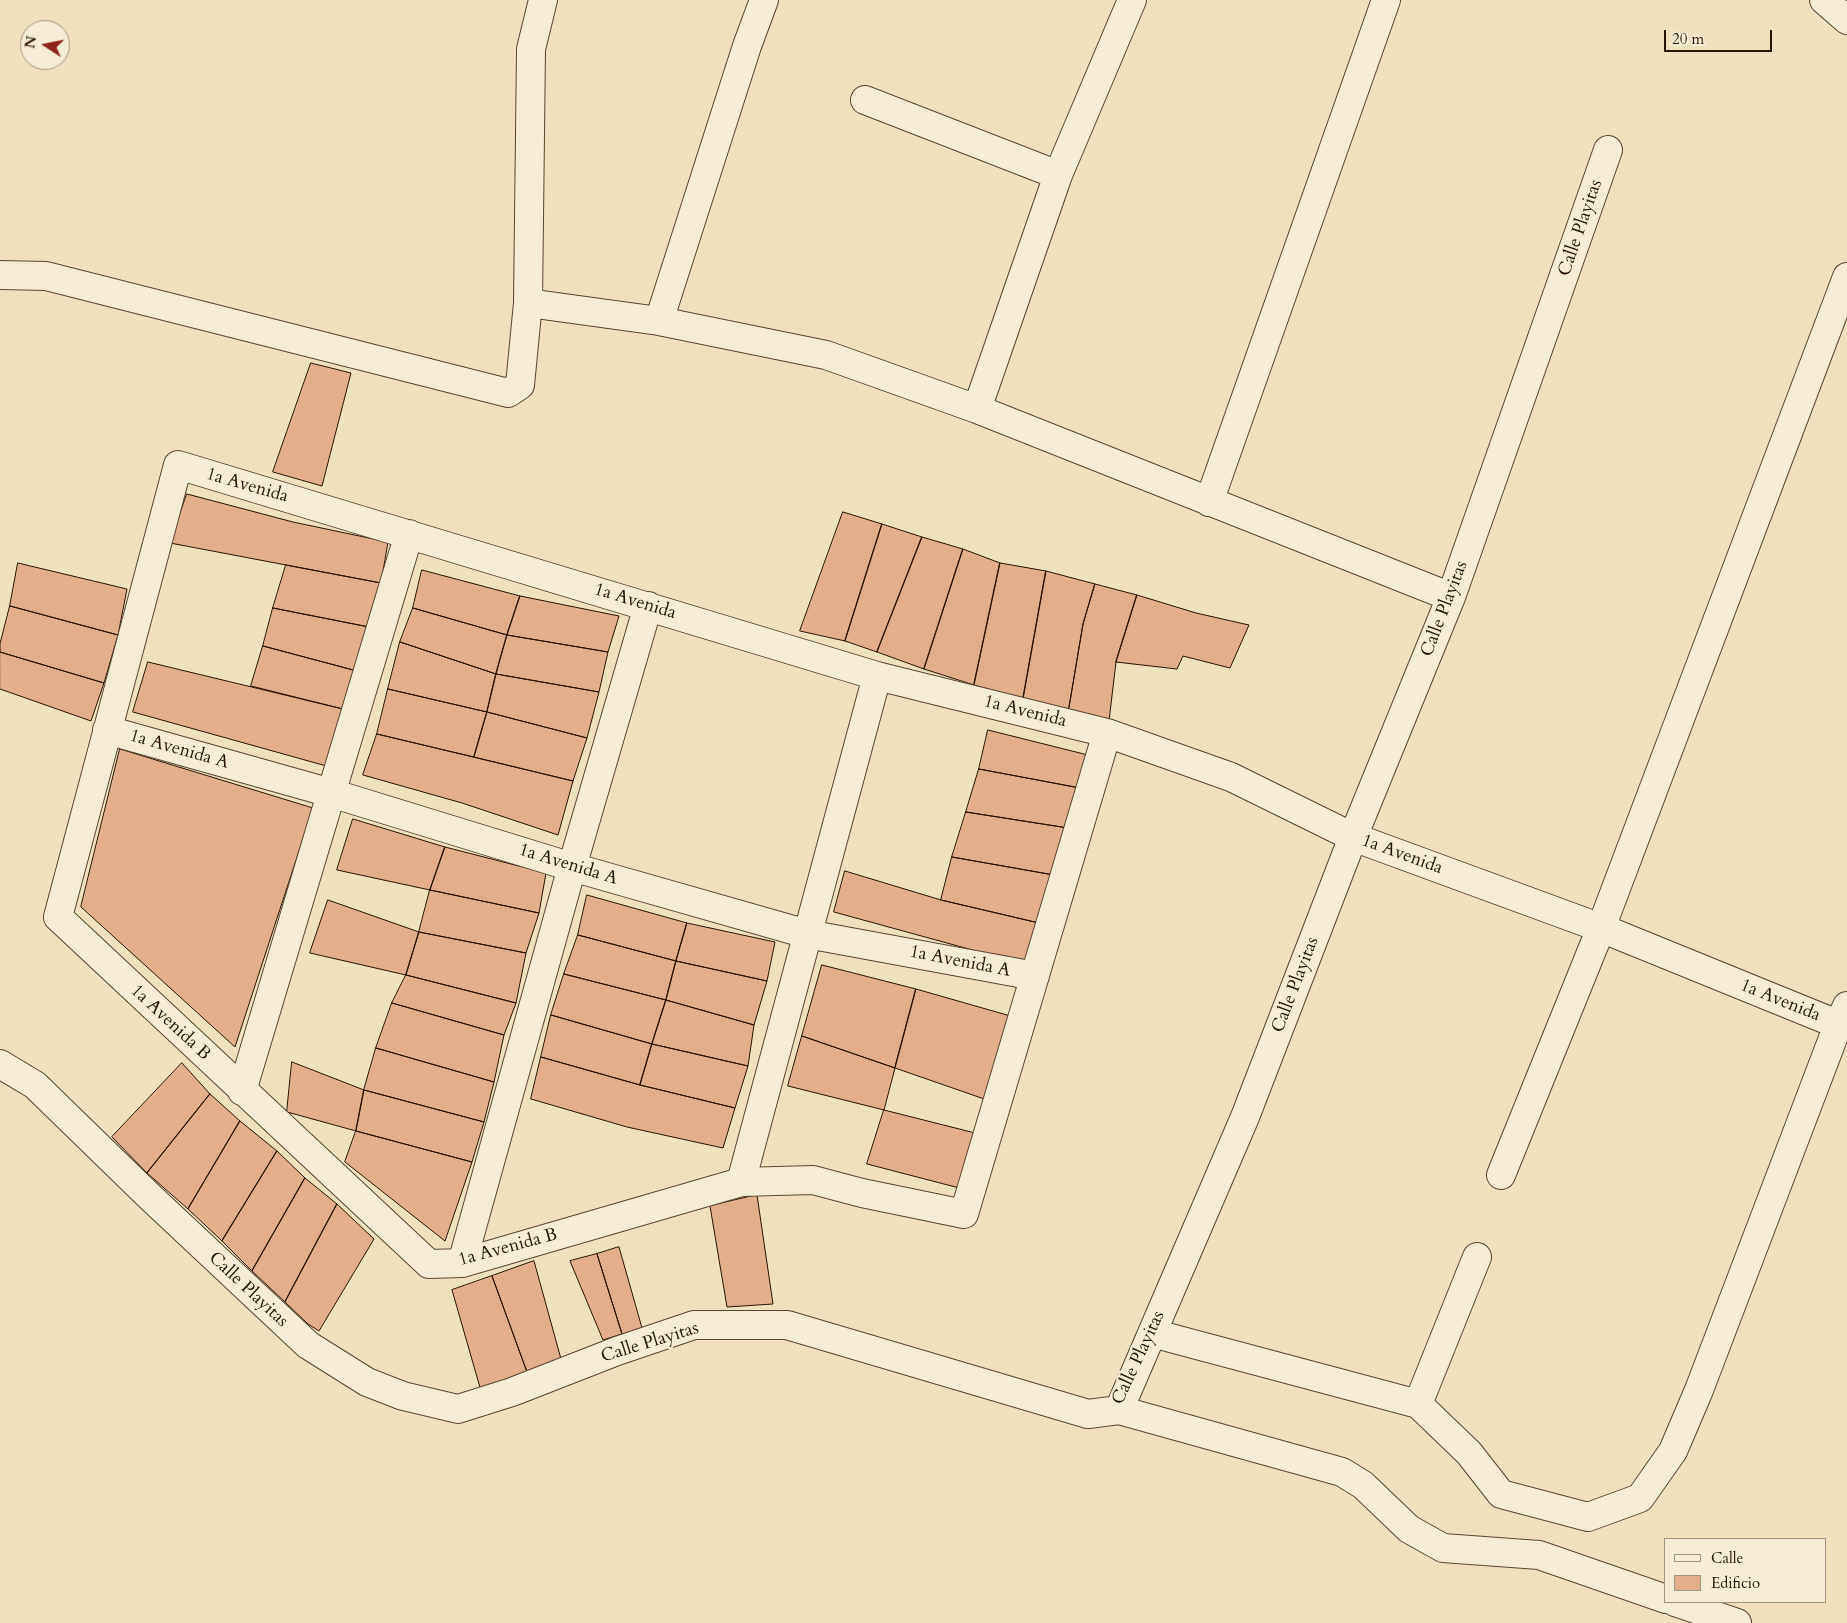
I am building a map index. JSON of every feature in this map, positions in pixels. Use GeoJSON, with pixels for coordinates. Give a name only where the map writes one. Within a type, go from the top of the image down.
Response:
{"type":"FeatureCollection","features":[{"type":"Feature","properties":{"kind":"street"},"geometry":{"type":"LineString","coordinates":[[0,275],[46,276],[508,393],[520,385],[528,303],[531,49],[543,0]]}},
{"type":"Feature","properties":{"kind":"street"},"geometry":{"type":"LineString","coordinates":[[659,321],[744,56],[764,0]]}},
{"type":"Feature","properties":{"kind":"street"},"geometry":{"type":"LineString","coordinates":[[977,409],[1058,175],[1132,0]]}},
{"type":"Feature","properties":{"kind":"street"},"geometry":{"type":"LineString","coordinates":[[1209,502],[1386,0]]}},
{"type":"Feature","properties":{"kind":"street"},"geometry":{"type":"LineString","coordinates":[[865,100],[1058,175]]}},
{"type":"Feature","properties":{"kind":"street","name":"Calle Playitas"},"geometry":{"type":"LineString","coordinates":[[0,1064],[34,1085],[308,1346],[367,1382],[403,1396],[458,1409],[512,1392],[617,1351],[694,1325],[787,1325],[1088,1414],[1119,1410],[1245,1117],[1353,837],[1451,597],[1608,150]]}},
{"type":"Feature","properties":{"kind":"street"},"geometry":{"type":"LineString","coordinates":[[1501,1175],[1601,928],[1847,278]]}},
{"type":"Feature","properties":{"kind":"street"},"geometry":{"type":"LineString","coordinates":[[528,303],[659,321],[826,356],[977,409],[1451,597]]}},
{"type":"Feature","properties":{"kind":"street","name":"1a Avenida"},"geometry":{"type":"LineString","coordinates":[[106,730],[178,465],[876,676],[1107,733],[1231,777],[1353,837],[1844,1020]]}},
{"type":"Feature","properties":{"kind":"street"},"geometry":{"type":"LineString","coordinates":[[242,1091],[409,534]]}},
{"type":"Feature","properties":{"kind":"street"},"geometry":{"type":"LineString","coordinates":[[462,1263],[572,867],[648,606]]}},
{"type":"Feature","properties":{"kind":"street"},"geometry":{"type":"LineString","coordinates":[[741,1182],[876,676]]}},
{"type":"Feature","properties":{"kind":"street","name":"1a Avenida A"},"geometry":{"type":"LineString","coordinates":[[106,730],[331,793],[572,867],[807,934],[1035,976]]}},
{"type":"Feature","properties":{"kind":"street","name":"1a Avenida B"},"geometry":{"type":"LineString","coordinates":[[106,730],[58,917],[429,1264],[462,1263],[741,1182],[813,1180],[862,1193],[964,1214],[1035,976]]}},
{"type":"Feature","properties":{"kind":"street"},"geometry":{"type":"LineString","coordinates":[[1035,976],[1107,733]]}},
{"type":"Feature","properties":{"kind":"street"},"geometry":{"type":"LineString","coordinates":[[1152,1333],[1418,1404],[1469,1453],[1501,1494],[1588,1517],[1640,1498],[1673,1451],[1699,1390],[1844,1020]]}},
{"type":"Feature","properties":{"kind":"street"},"geometry":{"type":"LineString","coordinates":[[1418,1404],[1477,1257]]}},
{"type":"Feature","properties":{"kind":"street"},"geometry":{"type":"LineString","coordinates":[[1119,1410],[1342,1472],[1363,1485],[1409,1529],[1443,1548],[1539,1556],[1664,1598]]}},
{"type":"Feature","properties":{"kind":"street"},"geometry":{"type":"LineString","coordinates":[[1677,1603],[1737,1623]]}},
{"type":"Feature","properties":{"kind":"building"},"geometry":{"type":"Polygon","coordinates":[[[311,363],[351,373],[322,486],[273,472],[311,363]]]}},
{"type":"Feature","properties":{"kind":"building"},"geometry":{"type":"Polygon","coordinates":[[[187,494],[293,522],[388,542],[381,583],[170,543],[187,494]]]}},
{"type":"Feature","properties":{"kind":"building"},"geometry":{"type":"Polygon","coordinates":[[[843,512],[882,524],[845,641],[800,631],[843,512]]]}},
{"type":"Feature","properties":{"kind":"building"},"geometry":{"type":"Polygon","coordinates":[[[882,524],[922,537],[877,652],[845,641],[882,524]]]}},
{"type":"Feature","properties":{"kind":"building"},"geometry":{"type":"Polygon","coordinates":[[[922,537],[963,549],[924,669],[877,652],[922,537]]]}},
{"type":"Feature","properties":{"kind":"building"},"geometry":{"type":"Polygon","coordinates":[[[963,549],[1000,563],[974,685],[924,669],[963,549]]]}},
{"type":"Feature","properties":{"kind":"building"},"geometry":{"type":"Polygon","coordinates":[[[18,563],[127,589],[118,635],[10,606],[18,563]]]}},
{"type":"Feature","properties":{"kind":"building"},"geometry":{"type":"Polygon","coordinates":[[[1000,563],[1046,571],[1023,699],[974,685],[1000,563]]]}},
{"type":"Feature","properties":{"kind":"building"},"geometry":{"type":"Polygon","coordinates":[[[286,565],[381,583],[369,627],[273,608],[286,565]]]}},
{"type":"Feature","properties":{"kind":"building"},"geometry":{"type":"Polygon","coordinates":[[[422,570],[520,596],[507,635],[413,608],[422,570]]]}},
{"type":"Feature","properties":{"kind":"building"},"geometry":{"type":"Polygon","coordinates":[[[1046,571],[1095,584],[1083,624],[1068,713],[1023,699],[1046,571]]]}},
{"type":"Feature","properties":{"kind":"building"},"geometry":{"type":"Polygon","coordinates":[[[1095,584],[1137,595],[1116,662],[1109,721],[1068,713],[1083,624],[1095,584]]]}},
{"type":"Feature","properties":{"kind":"building"},"geometry":{"type":"Polygon","coordinates":[[[1137,595],[1196,613],[1249,625],[1230,668],[1183,656],[1177,669],[1116,662],[1137,595]]]}},
{"type":"Feature","properties":{"kind":"building"},"geometry":{"type":"Polygon","coordinates":[[[520,596],[619,616],[608,652],[507,635],[520,596]]]}},
{"type":"Feature","properties":{"kind":"building"},"geometry":{"type":"Polygon","coordinates":[[[10,606],[118,635],[104,683],[0,652],[0,644],[10,606]]]}},
{"type":"Feature","properties":{"kind":"building"},"geometry":{"type":"Polygon","coordinates":[[[273,608],[369,627],[357,671],[263,646],[273,608]]]}},
{"type":"Feature","properties":{"kind":"building"},"geometry":{"type":"Polygon","coordinates":[[[413,608],[507,635],[496,674],[400,642],[413,608]]]}},
{"type":"Feature","properties":{"kind":"building"},"geometry":{"type":"Polygon","coordinates":[[[507,635],[608,652],[599,692],[496,674],[507,635]]]}},
{"type":"Feature","properties":{"kind":"building"},"geometry":{"type":"Polygon","coordinates":[[[400,642],[496,674],[487,712],[388,689],[400,642]]]}},
{"type":"Feature","properties":{"kind":"building"},"geometry":{"type":"Polygon","coordinates":[[[263,646],[357,671],[347,710],[251,686],[263,646]]]}},
{"type":"Feature","properties":{"kind":"building"},"geometry":{"type":"Polygon","coordinates":[[[0,652],[104,683],[91,721],[0,689],[0,652]]]}},
{"type":"Feature","properties":{"kind":"building"},"geometry":{"type":"Polygon","coordinates":[[[148,662],[347,710],[330,767],[133,712],[148,662]]]}},
{"type":"Feature","properties":{"kind":"building"},"geometry":{"type":"Polygon","coordinates":[[[496,674],[599,692],[587,738],[487,712],[496,674]]]}},
{"type":"Feature","properties":{"kind":"building"},"geometry":{"type":"Polygon","coordinates":[[[388,689],[487,712],[474,757],[377,734],[388,689]]]}},
{"type":"Feature","properties":{"kind":"building"},"geometry":{"type":"Polygon","coordinates":[[[487,712],[587,738],[573,781],[474,757],[487,712]]]}},
{"type":"Feature","properties":{"kind":"building"},"geometry":{"type":"Polygon","coordinates":[[[988,730],[1088,755],[1080,788],[979,769],[988,730]]]}},
{"type":"Feature","properties":{"kind":"building"},"geometry":{"type":"Polygon","coordinates":[[[377,734],[573,781],[558,835],[462,803],[363,775],[377,734]]]}},
{"type":"Feature","properties":{"kind":"building"},"geometry":{"type":"Polygon","coordinates":[[[120,749],[313,808],[235,1047],[81,907],[120,749]]]}},
{"type":"Feature","properties":{"kind":"building"},"geometry":{"type":"Polygon","coordinates":[[[979,769],[1080,788],[1068,828],[966,812],[979,769]]]}},
{"type":"Feature","properties":{"kind":"building"},"geometry":{"type":"Polygon","coordinates":[[[966,812],[1068,828],[1054,875],[952,857],[966,812]]]}},
{"type":"Feature","properties":{"kind":"building"},"geometry":{"type":"Polygon","coordinates":[[[353,819],[445,847],[430,890],[337,870],[353,819]]]}},
{"type":"Feature","properties":{"kind":"building"},"geometry":{"type":"Polygon","coordinates":[[[445,847],[546,873],[539,913],[430,890],[445,847]]]}},
{"type":"Feature","properties":{"kind":"building"},"geometry":{"type":"Polygon","coordinates":[[[952,857],[1054,875],[1039,923],[941,900],[952,857]]]}},
{"type":"Feature","properties":{"kind":"building"},"geometry":{"type":"Polygon","coordinates":[[[845,871],[941,900],[1039,923],[1027,965],[834,912],[845,871]]]}},
{"type":"Feature","properties":{"kind":"building"},"geometry":{"type":"Polygon","coordinates":[[[430,890],[539,913],[526,953],[419,932],[430,890]]]}},
{"type":"Feature","properties":{"kind":"building"},"geometry":{"type":"Polygon","coordinates":[[[587,895],[687,923],[676,961],[578,935],[587,895]]]}},
{"type":"Feature","properties":{"kind":"building"},"geometry":{"type":"Polygon","coordinates":[[[328,900],[419,932],[406,975],[310,953],[328,900]]]}},
{"type":"Feature","properties":{"kind":"building"},"geometry":{"type":"Polygon","coordinates":[[[687,923],[775,942],[767,981],[676,961],[687,923]]]}},
{"type":"Feature","properties":{"kind":"building"},"geometry":{"type":"Polygon","coordinates":[[[419,932],[526,953],[516,1003],[406,975],[419,932]]]}},
{"type":"Feature","properties":{"kind":"building"},"geometry":{"type":"Polygon","coordinates":[[[578,935],[676,961],[666,1000],[564,974],[578,935]]]}},
{"type":"Feature","properties":{"kind":"building"},"geometry":{"type":"Polygon","coordinates":[[[676,961],[767,981],[754,1025],[666,1000],[676,961]]]}},
{"type":"Feature","properties":{"kind":"building"},"geometry":{"type":"Polygon","coordinates":[[[822,965],[916,989],[895,1068],[802,1036],[822,965]]]}},
{"type":"Feature","properties":{"kind":"building"},"geometry":{"type":"Polygon","coordinates":[[[564,974],[666,1000],[652,1044],[551,1015],[564,974]]]}},
{"type":"Feature","properties":{"kind":"building"},"geometry":{"type":"Polygon","coordinates":[[[406,975],[516,1003],[504,1035],[392,1003],[406,975]]]}},
{"type":"Feature","properties":{"kind":"building"},"geometry":{"type":"Polygon","coordinates":[[[916,989],[1014,1017],[990,1101],[895,1068],[916,989]]]}},
{"type":"Feature","properties":{"kind":"building"},"geometry":{"type":"Polygon","coordinates":[[[666,1000],[754,1025],[748,1066],[652,1044],[666,1000]]]}},
{"type":"Feature","properties":{"kind":"building"},"geometry":{"type":"Polygon","coordinates":[[[392,1003],[504,1035],[494,1082],[376,1048],[392,1003]]]}},
{"type":"Feature","properties":{"kind":"building"},"geometry":{"type":"Polygon","coordinates":[[[551,1015],[652,1044],[640,1085],[541,1057],[551,1015]]]}},
{"type":"Feature","properties":{"kind":"building"},"geometry":{"type":"Polygon","coordinates":[[[802,1036],[895,1068],[884,1110],[788,1086],[802,1036]]]}},
{"type":"Feature","properties":{"kind":"building"},"geometry":{"type":"Polygon","coordinates":[[[652,1044],[748,1066],[735,1108],[640,1085],[652,1044]]]}},
{"type":"Feature","properties":{"kind":"building"},"geometry":{"type":"Polygon","coordinates":[[[376,1048],[494,1082],[484,1122],[364,1090],[376,1048]]]}},
{"type":"Feature","properties":{"kind":"building"},"geometry":{"type":"Polygon","coordinates":[[[541,1057],[640,1085],[735,1108],[723,1148],[627,1127],[531,1099],[541,1057]]]}},
{"type":"Feature","properties":{"kind":"building"},"geometry":{"type":"Polygon","coordinates":[[[292,1062],[364,1090],[356,1131],[287,1112],[292,1062]]]}},
{"type":"Feature","properties":{"kind":"building"},"geometry":{"type":"Polygon","coordinates":[[[182,1063],[210,1094],[147,1173],[112,1137],[182,1063]]]}},
{"type":"Feature","properties":{"kind":"building"},"geometry":{"type":"Polygon","coordinates":[[[364,1090],[484,1122],[472,1162],[356,1131],[364,1090]]]}},
{"type":"Feature","properties":{"kind":"building"},"geometry":{"type":"Polygon","coordinates":[[[210,1094],[240,1121],[188,1209],[147,1173],[210,1094]]]}},
{"type":"Feature","properties":{"kind":"building"},"geometry":{"type":"Polygon","coordinates":[[[884,1110],[983,1135],[967,1190],[867,1164],[884,1110]]]}},
{"type":"Feature","properties":{"kind":"building"},"geometry":{"type":"Polygon","coordinates":[[[240,1121],[277,1151],[222,1241],[188,1209],[240,1121]]]}},
{"type":"Feature","properties":{"kind":"building"},"geometry":{"type":"Polygon","coordinates":[[[356,1131],[472,1162],[445,1241],[345,1162],[356,1131]]]}},
{"type":"Feature","properties":{"kind":"building"},"geometry":{"type":"Polygon","coordinates":[[[277,1151],[305,1178],[252,1271],[222,1241],[277,1151]]]}},
{"type":"Feature","properties":{"kind":"building"},"geometry":{"type":"Polygon","coordinates":[[[305,1178],[337,1204],[285,1302],[252,1271],[305,1178]]]}},
{"type":"Feature","properties":{"kind":"building"},"geometry":{"type":"Polygon","coordinates":[[[757,1195],[773,1304],[727,1307],[710,1206],[757,1195]]]}},
{"type":"Feature","properties":{"kind":"building"},"geometry":{"type":"Polygon","coordinates":[[[337,1204],[374,1239],[319,1331],[308,1324],[285,1302],[337,1204]]]}},
{"type":"Feature","properties":{"kind":"building"},"geometry":{"type":"Polygon","coordinates":[[[619,1247],[642,1328],[622,1334],[597,1254],[619,1247]]]}},
{"type":"Feature","properties":{"kind":"building"},"geometry":{"type":"Polygon","coordinates":[[[597,1254],[622,1334],[603,1340],[570,1261],[597,1254]]]}},
{"type":"Feature","properties":{"kind":"building"},"geometry":{"type":"Polygon","coordinates":[[[534,1261],[561,1359],[527,1372],[492,1276],[534,1261]]]}},
{"type":"Feature","properties":{"kind":"building"},"geometry":{"type":"Polygon","coordinates":[[[492,1276],[527,1372],[481,1391],[452,1290],[492,1276]]]}}]}
